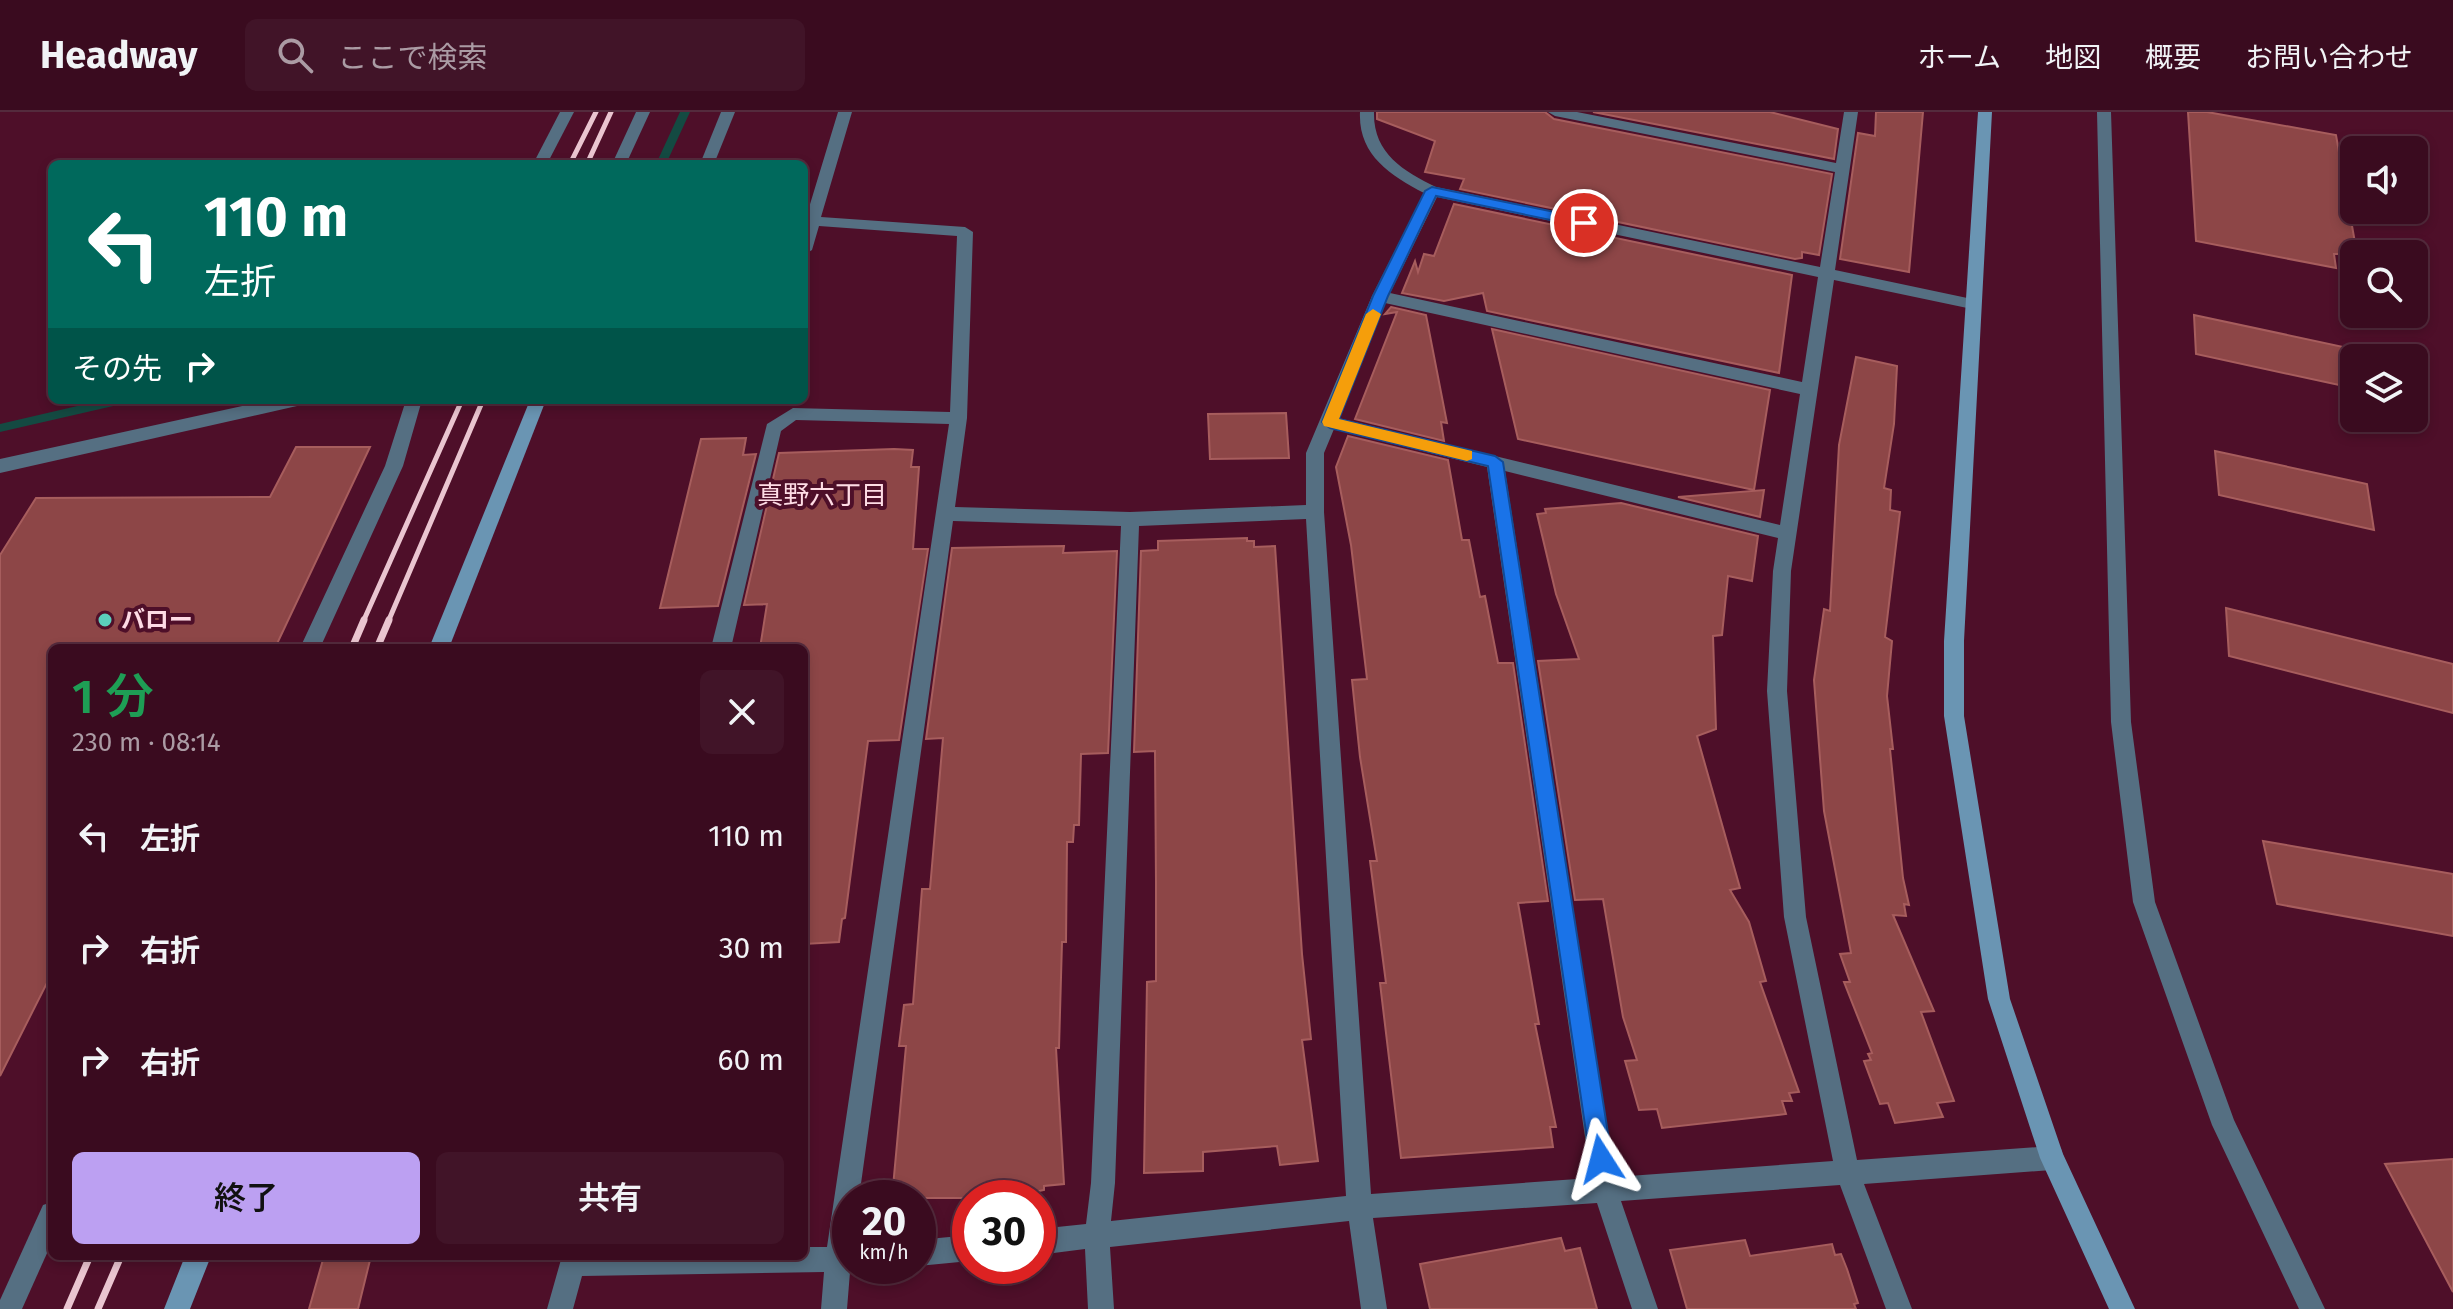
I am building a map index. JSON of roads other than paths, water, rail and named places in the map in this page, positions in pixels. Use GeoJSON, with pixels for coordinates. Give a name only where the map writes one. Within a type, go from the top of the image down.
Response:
{"type":"FeatureCollection","features":[{"type":"Feature","properties":{"kind":"street"},"geometry":{"type":"LineString","coordinates":[[542,160],[567,112]]}},
{"type":"Feature","properties":{"kind":"street"},"geometry":{"type":"LineString","coordinates":[[621,160],[643,112]]}},
{"type":"Feature","properties":{"kind":"street"},"geometry":{"type":"LineString","coordinates":[[709,160],[728,112]]}},
{"type":"Feature","properties":{"kind":"street"},"geometry":{"type":"LineString","coordinates":[[808,237],[845,112]]}},
{"type":"Feature","properties":{"kind":"street"},"geometry":{"type":"LineString","coordinates":[[1367,112],[1365,126],[1372,148],[1396,173],[1432,191],[1972,304]]}},
{"type":"Feature","properties":{"kind":"street"},"geometry":{"type":"LineString","coordinates":[[1555,112],[1843,169]]}},
{"type":"Feature","properties":{"kind":"street"},"geometry":{"type":"LineString","coordinates":[[1851,112],[1782,571],[1777,691],[1795,917],[1848,1173],[1899,1309]]}},
{"type":"Feature","properties":{"kind":"street"},"geometry":{"type":"LineString","coordinates":[[1985,112],[1954,641],[1954,716],[1999,999],[2052,1158],[2122,1309]]}},
{"type":"Feature","properties":{"kind":"street"},"geometry":{"type":"LineString","coordinates":[[2104,112],[2121,722],[2144,902],[2224,1125],[2312,1309]]}},
{"type":"Feature","properties":{"kind":"street"},"geometry":{"type":"LineString","coordinates":[[1374,1309],[1359,1207],[1315,512],[1315,453],[1380,296],[1432,191]]}},
{"type":"Feature","properties":{"kind":"street"},"geometry":{"type":"LineString","coordinates":[[813,221],[965,232],[958,418],[855,1180]]}},
{"type":"Feature","properties":{"kind":"street"},"geometry":{"type":"LineString","coordinates":[[1380,296],[1809,390]]}},
{"type":"Feature","properties":{"kind":"street"},"geometry":{"type":"LineString","coordinates":[[0,466],[279,404]]}},
{"type":"Feature","properties":{"kind":"street"},"geometry":{"type":"LineString","coordinates":[[312,644],[394,466],[413,404]]}},
{"type":"Feature","properties":{"kind":"street"},"geometry":{"type":"LineString","coordinates":[[441,644],[536,404]]}},
{"type":"Feature","properties":{"kind":"street"},"geometry":{"type":"LineString","coordinates":[[722,644],[773,428],[790,407],[958,418]]}},
{"type":"Feature","properties":{"kind":"street"},"geometry":{"type":"LineString","coordinates":[[1330,422],[1788,534]]}},
{"type":"Feature","properties":{"kind":"street"},"geometry":{"type":"LineString","coordinates":[[1495,462],[1605,1190],[1645,1309]]}},
{"type":"Feature","properties":{"kind":"street"},"geometry":{"type":"LineString","coordinates":[[945,514],[1130,519],[1315,512]]}},
{"type":"Feature","properties":{"kind":"street"},"geometry":{"type":"LineString","coordinates":[[1101,1309],[1097,1237],[1103,1183],[1130,519]]}},
{"type":"Feature","properties":{"kind":"street"},"geometry":{"type":"LineString","coordinates":[[1056,1240],[1359,1207],[2052,1158]]}},
{"type":"Feature","properties":{"kind":"street"},"geometry":{"type":"LineString","coordinates":[[9,1309],[48,1223]]}},
{"type":"Feature","properties":{"kind":"street"},"geometry":{"type":"LineString","coordinates":[[177,1309],[196,1260]]}},
{"type":"Feature","properties":{"kind":"street"},"geometry":{"type":"LineString","coordinates":[[560,1309],[574,1260],[832,1260]]}},
{"type":"Feature","properties":{"kind":"street"},"geometry":{"type":"LineString","coordinates":[[834,1309],[839,1284]]}},
{"type":"Feature","properties":{"kind":"waterway"},"geometry":{"type":"LineString","coordinates":[[663,160],[685,112]]}},
{"type":"Feature","properties":{"kind":"waterway"},"geometry":{"type":"LineString","coordinates":[[0,428],[105,404]]}},
{"type":"Feature","properties":{"kind":"railway"},"geometry":{"type":"LineString","coordinates":[[572,160],[596,112]]}},
{"type":"Feature","properties":{"kind":"railway"},"geometry":{"type":"LineString","coordinates":[[589,160],[611,112]]}},
{"type":"Feature","properties":{"kind":"railway"},"geometry":{"type":"LineString","coordinates":[[363,622],[460,404]]}},
{"type":"Feature","properties":{"kind":"railway"},"geometry":{"type":"LineString","coordinates":[[388,622],[481,404]]}},
{"type":"Feature","properties":{"kind":"railway"},"geometry":{"type":"LineString","coordinates":[[354,644],[364,620]]}},
{"type":"Feature","properties":{"kind":"railway"},"geometry":{"type":"LineString","coordinates":[[379,644],[389,620]]}},
{"type":"Feature","properties":{"kind":"railway"},"geometry":{"type":"LineString","coordinates":[[67,1309],[88,1260]]}},
{"type":"Feature","properties":{"kind":"railway"},"geometry":{"type":"LineString","coordinates":[[98,1309],[119,1260]]}},
{"type":"Feature","properties":{"kind":"place","name":"バロー"},"geometry":{"type":"Point","coordinates":[105,620]}},
{"type":"Feature","properties":{"kind":"district","name":"真野六丁目"},"geometry":{"type":"Point","coordinates":[822,495]}}]}
